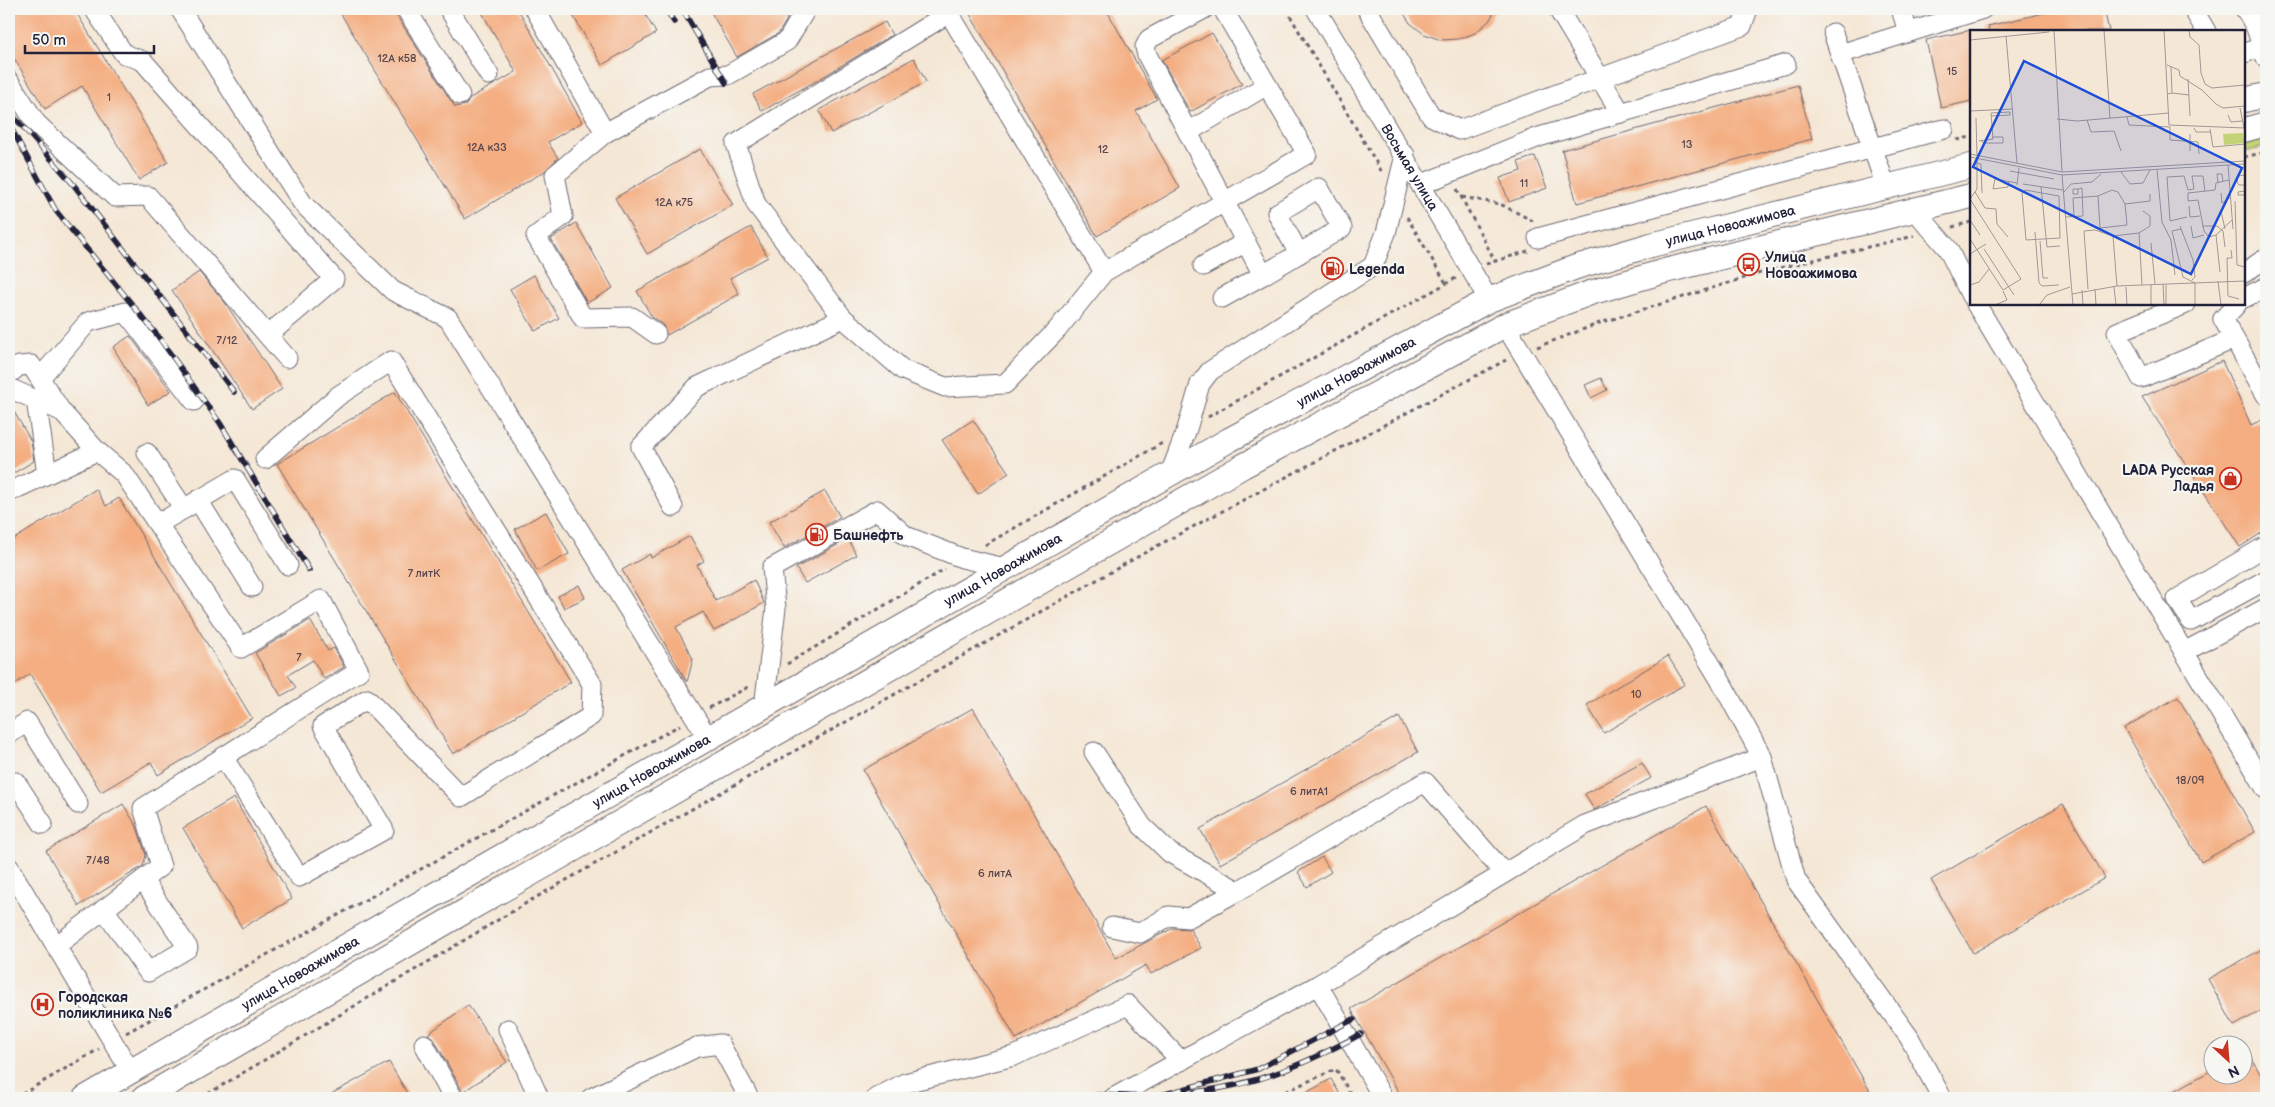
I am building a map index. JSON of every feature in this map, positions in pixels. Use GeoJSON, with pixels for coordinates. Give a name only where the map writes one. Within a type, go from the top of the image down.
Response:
{"type":"FeatureCollection","features":[{"type":"Feature","properties":{"kind":"main road"},"geometry":{"type":"LineString","coordinates":[[2245,100],[2266,95]]}},
{"type":"Feature","properties":{"kind":"main road"},"geometry":{"type":"LineString","coordinates":[[2245,130],[2266,124]]}},
{"type":"Feature","properties":{"kind":"main road","name":"улица Новоажимова"},"geometry":{"type":"LineString","coordinates":[[85,1098],[1170,474],[1489,300],[1576,267],[1652,245],[1970,166]]}},
{"type":"Feature","properties":{"kind":"main road","name":"улица Новоажимова"},"geometry":{"type":"LineString","coordinates":[[144,1098],[487,898],[1235,471],[1505,325],[1590,293],[1665,271],[1970,196]]}},
{"type":"Feature","properties":{"kind":"main road","name":"Восьмая улица"},"geometry":{"type":"LineString","coordinates":[[1489,300],[1505,325]]}},
{"type":"Feature","properties":{"kind":"street"},"geometry":{"type":"LineString","coordinates":[[94,9],[124,54],[143,61],[334,279],[268,336]]}},
{"type":"Feature","properties":{"kind":"street"},"geometry":{"type":"LineString","coordinates":[[180,9],[303,204],[393,291],[448,318],[708,738]]}},
{"type":"Feature","properties":{"kind":"street"},"geometry":{"type":"LineString","coordinates":[[406,9],[460,95]]}},
{"type":"Feature","properties":{"kind":"street"},"geometry":{"type":"LineString","coordinates":[[450,9],[489,75]]}},
{"type":"Feature","properties":{"kind":"street"},"geometry":{"type":"LineString","coordinates":[[535,9],[604,133]]}},
{"type":"Feature","properties":{"kind":"street"},"geometry":{"type":"LineString","coordinates":[[656,334],[632,317],[583,318],[536,236],[562,216],[555,174],[604,133],[710,76],[728,75],[787,41],[806,9]]}},
{"type":"Feature","properties":{"kind":"street"},"geometry":{"type":"LineString","coordinates":[[1204,9],[1149,39],[1145,47],[1263,275]]}},
{"type":"Feature","properties":{"kind":"street"},"geometry":{"type":"LineString","coordinates":[[1104,272],[949,13],[736,144],[756,204],[843,318],[903,370],[945,387],[1005,384],[1057,330],[1104,272],[1306,154],[1223,9]]}},
{"type":"Feature","properties":{"kind":"street","name":"Восьмая улица"},"geometry":{"type":"LineString","coordinates":[[1316,9],[1422,184],[1489,300]]}},
{"type":"Feature","properties":{"kind":"street"},"geometry":{"type":"LineString","coordinates":[[1367,9],[1431,116],[1459,130],[1742,26],[1748,9]]}},
{"type":"Feature","properties":{"kind":"street"},"geometry":{"type":"LineString","coordinates":[[1558,9],[1621,112]]}},
{"type":"Feature","properties":{"kind":"street"},"geometry":{"type":"LineString","coordinates":[[1901,9],[1908,32]]}},
{"type":"Feature","properties":{"kind":"street"},"geometry":{"type":"LineString","coordinates":[[1840,54],[1983,9]]}},
{"type":"Feature","properties":{"kind":"street"},"geometry":{"type":"LineString","coordinates":[[2194,9],[2205,30]]}},
{"type":"Feature","properties":{"kind":"street"},"geometry":{"type":"LineString","coordinates":[[2245,9],[2264,53],[2245,53]]}},
{"type":"Feature","properties":{"kind":"street"},"geometry":{"type":"LineString","coordinates":[[1833,33],[1886,187]]}},
{"type":"Feature","properties":{"kind":"street"},"geometry":{"type":"LineString","coordinates":[[1422,184],[1539,137],[1786,64]]}},
{"type":"Feature","properties":{"kind":"street"},"geometry":{"type":"LineString","coordinates":[[9,81],[36,124],[115,197],[148,196],[288,358]]}},
{"type":"Feature","properties":{"kind":"street"},"geometry":{"type":"LineString","coordinates":[[1188,132],[1267,85]]}},
{"type":"Feature","properties":{"kind":"street"},"geometry":{"type":"LineString","coordinates":[[1538,238],[1944,129]]}},
{"type":"Feature","properties":{"kind":"street"},"geometry":{"type":"LineString","coordinates":[[1170,474],[1187,429],[1200,384],[1210,371],[1373,266],[1386,233],[1405,156]]}},
{"type":"Feature","properties":{"kind":"street"},"geometry":{"type":"LineString","coordinates":[[1914,209],[1948,249],[1970,294]]}},
{"type":"Feature","properties":{"kind":"street"},"geometry":{"type":"LineString","coordinates":[[1203,266],[1246,242]]}},
{"type":"Feature","properties":{"kind":"street"},"geometry":{"type":"LineString","coordinates":[[1222,298],[1299,254]]}},
{"type":"Feature","properties":{"kind":"street"},"geometry":{"type":"LineString","coordinates":[[2245,271],[2266,258]]}},
{"type":"Feature","properties":{"kind":"street"},"geometry":{"type":"LineString","coordinates":[[2245,298],[2266,287]]}},
{"type":"Feature","properties":{"kind":"street"},"geometry":{"type":"LineString","coordinates":[[1977,305],[2266,789]]}},
{"type":"Feature","properties":{"kind":"street"},"geometry":{"type":"LineString","coordinates":[[2184,305],[2117,332],[2141,378],[2234,339]]}},
{"type":"Feature","properties":{"kind":"street"},"geometry":{"type":"LineString","coordinates":[[2234,305],[2223,319],[2266,396]]}},
{"type":"Feature","properties":{"kind":"street"},"geometry":{"type":"LineString","coordinates":[[40,378],[88,322],[126,312],[194,401]]}},
{"type":"Feature","properties":{"kind":"street"},"geometry":{"type":"LineString","coordinates":[[673,507],[641,447],[697,387],[843,318]]}},
{"type":"Feature","properties":{"kind":"street"},"geometry":{"type":"LineString","coordinates":[[1505,325],[1699,645],[1762,756],[1796,880],[1909,1037],[1942,1098]]}},
{"type":"Feature","properties":{"kind":"street"},"geometry":{"type":"LineString","coordinates":[[224,757],[299,878],[384,830],[323,726],[367,699],[461,797],[591,716],[592,684],[391,361],[338,396],[265,459]]}},
{"type":"Feature","properties":{"kind":"street"},"geometry":{"type":"LineString","coordinates":[[9,374],[19,366],[32,365],[61,410],[97,451],[124,474],[241,648],[321,600],[359,671],[143,808],[161,866],[56,946]]}},
{"type":"Feature","properties":{"kind":"street"},"geometry":{"type":"LineString","coordinates":[[9,388],[61,410]]}},
{"type":"Feature","properties":{"kind":"street"},"geometry":{"type":"LineString","coordinates":[[36,400],[47,474]]}},
{"type":"Feature","properties":{"kind":"street"},"geometry":{"type":"LineString","coordinates":[[9,492],[97,451]]}},
{"type":"Feature","properties":{"kind":"street"},"geometry":{"type":"LineString","coordinates":[[147,452],[191,504],[252,587]]}},
{"type":"Feature","properties":{"kind":"street"},"geometry":{"type":"LineString","coordinates":[[158,524],[235,479],[288,565]]}},
{"type":"Feature","properties":{"kind":"street"},"geometry":{"type":"LineString","coordinates":[[764,707],[776,608],[772,568],[877,510],[906,536],[962,558],[1006,568]]}},
{"type":"Feature","properties":{"kind":"street"},"geometry":{"type":"LineString","coordinates":[[2266,546],[2176,599],[2191,622],[2266,580]]}},
{"type":"Feature","properties":{"kind":"street"},"geometry":{"type":"LineString","coordinates":[[2184,652],[2266,608]]}},
{"type":"Feature","properties":{"kind":"street"},"geometry":{"type":"LineString","coordinates":[[9,734],[27,722],[78,804]]}},
{"type":"Feature","properties":{"kind":"street"},"geometry":{"type":"LineString","coordinates":[[1094,752],[1142,826],[1170,853],[1238,891]]}},
{"type":"Feature","properties":{"kind":"street"},"geometry":{"type":"LineString","coordinates":[[1113,1098],[1318,985],[1584,825],[1762,756]]}},
{"type":"Feature","properties":{"kind":"street"},"geometry":{"type":"LineString","coordinates":[[11,780],[43,824]]}},
{"type":"Feature","properties":{"kind":"street"},"geometry":{"type":"LineString","coordinates":[[1112,927],[1140,932],[1169,916],[1188,918],[1425,782],[1504,873]]}},
{"type":"Feature","properties":{"kind":"street"},"geometry":{"type":"LineString","coordinates":[[9,866],[131,1072]]}},
{"type":"Feature","properties":{"kind":"street"},"geometry":{"type":"LineString","coordinates":[[104,909],[148,972],[188,948],[144,880]]}},
{"type":"Feature","properties":{"kind":"street"},"geometry":{"type":"LineString","coordinates":[[1318,985],[1383,1098]]}},
{"type":"Feature","properties":{"kind":"street"},"geometry":{"type":"LineString","coordinates":[[876,1098],[905,1083],[1014,1056],[1128,1005],[1181,1061]]}},
{"type":"Feature","properties":{"kind":"street"},"geometry":{"type":"LineString","coordinates":[[508,1029],[539,1098]]}},
{"type":"Feature","properties":{"kind":"street"},"geometry":{"type":"LineString","coordinates":[[424,1044],[452,1098]]}},
{"type":"Feature","properties":{"kind":"street"},"geometry":{"type":"LineString","coordinates":[[590,1098],[697,1047],[720,1044],[749,1098]]}},
{"type":"Feature","properties":{"kind":"path"},"geometry":{"type":"LineString","coordinates":[[1286,9],[1446,283]]}},
{"type":"Feature","properties":{"kind":"path"},"geometry":{"type":"LineString","coordinates":[[2245,157],[2266,152]]}},
{"type":"Feature","properties":{"kind":"path"},"geometry":{"type":"LineString","coordinates":[[1448,174],[1495,261]]}},
{"type":"Feature","properties":{"kind":"path"},"geometry":{"type":"LineString","coordinates":[[1462,197],[1500,204],[1558,233]]}},
{"type":"Feature","properties":{"kind":"path"},"geometry":{"type":"LineString","coordinates":[[201,1098],[533,900],[1155,547],[1521,352],[1600,323],[1767,271],[1970,222]]}},
{"type":"Feature","properties":{"kind":"path"},"geometry":{"type":"LineString","coordinates":[[1271,1098],[1336,1070],[1353,1098]]}},
{"type":"Feature","properties":{"kind":"green space"},"geometry":{"type":"Polygon","coordinates":[[[2266,139],[2266,147],[2245,152],[2245,144],[2266,139]]]}},
{"type":"Feature","properties":{"kind":"building"},"geometry":{"type":"Polygon","coordinates":[[[9,9],[74,9],[168,162],[139,180],[82,86],[45,109],[9,50],[9,9]]]}},
{"type":"Feature","properties":{"kind":"building"},"geometry":{"type":"Polygon","coordinates":[[[338,9],[395,9],[396,15],[455,107],[466,105],[470,98],[516,72],[480,9],[518,9],[582,122],[548,142],[558,158],[545,171],[465,219],[338,9]]]}},
{"type":"Feature","properties":{"kind":"building"},"geometry":{"type":"Polygon","coordinates":[[[569,9],[642,9],[656,33],[602,65],[569,9]]]}},
{"type":"Feature","properties":{"kind":"building"},"geometry":{"type":"Polygon","coordinates":[[[709,9],[781,9],[787,19],[779,33],[737,57],[709,9]]]}},
{"type":"Feature","properties":{"kind":"building"},"geometry":{"type":"Polygon","coordinates":[[[967,9],[1106,9],[1157,99],[1136,111],[1180,188],[1097,236],[967,9]]]}},
{"type":"Feature","properties":{"kind":"building"},"geometry":{"type":"Polygon","coordinates":[[[1401,9],[1496,9],[1489,21],[1475,33],[1459,39],[1441,40],[1424,34],[1410,23],[1401,9]]]}},
{"type":"Feature","properties":{"kind":"building"},"geometry":{"type":"Polygon","coordinates":[[[2061,9],[2104,9],[2109,30],[1989,30],[1988,26],[2061,9]]]}},
{"type":"Feature","properties":{"kind":"building"},"geometry":{"type":"Polygon","coordinates":[[[885,22],[892,35],[762,111],[753,94],[885,22]]]}},
{"type":"Feature","properties":{"kind":"building"},"geometry":{"type":"Polygon","coordinates":[[[1970,30],[1970,101],[1941,108],[1926,40],[1970,30]]]}},
{"type":"Feature","properties":{"kind":"building"},"geometry":{"type":"Polygon","coordinates":[[[1212,33],[1242,84],[1190,112],[1162,60],[1212,33]]]}},
{"type":"Feature","properties":{"kind":"building"},"geometry":{"type":"Polygon","coordinates":[[[914,58],[926,82],[831,133],[819,110],[914,58]]]}},
{"type":"Feature","properties":{"kind":"building"},"geometry":{"type":"Polygon","coordinates":[[[1798,85],[1812,139],[1577,203],[1562,150],[1798,85]]]}},
{"type":"Feature","properties":{"kind":"building"},"geometry":{"type":"Polygon","coordinates":[[[700,149],[733,205],[647,254],[615,198],[700,149]]]}},
{"type":"Feature","properties":{"kind":"building"},"geometry":{"type":"Polygon","coordinates":[[[1535,156],[1547,188],[1509,202],[1500,178],[1521,171],[1518,162],[1535,156]]]}},
{"type":"Feature","properties":{"kind":"building"},"geometry":{"type":"Polygon","coordinates":[[[576,223],[613,288],[587,303],[551,239],[576,223]]]}},
{"type":"Feature","properties":{"kind":"building"},"geometry":{"type":"Polygon","coordinates":[[[751,227],[768,257],[730,278],[739,294],[667,335],[663,325],[652,317],[637,291],[751,227]]]}},
{"type":"Feature","properties":{"kind":"building"},"geometry":{"type":"Polygon","coordinates":[[[199,272],[224,301],[282,389],[252,409],[172,290],[199,272]]]}},
{"type":"Feature","properties":{"kind":"building"},"geometry":{"type":"Polygon","coordinates":[[[534,275],[559,318],[535,331],[510,289],[534,275]]]}},
{"type":"Feature","properties":{"kind":"building"},"geometry":{"type":"Polygon","coordinates":[[[130,336],[171,391],[148,405],[113,347],[130,336]]]}},
{"type":"Feature","properties":{"kind":"building","name":"LADA Русская Ладья"},"geometry":{"type":"Polygon","coordinates":[[[2222,361],[2251,425],[2266,418],[2266,530],[2240,547],[2142,397],[2222,361]]]}},
{"type":"Feature","properties":{"kind":"building"},"geometry":{"type":"Polygon","coordinates":[[[1601,378],[1607,390],[1591,398],[1585,385],[1601,378]]]}},
{"type":"Feature","properties":{"kind":"building"},"geometry":{"type":"Polygon","coordinates":[[[395,392],[571,682],[453,754],[277,464],[395,392]]]}},
{"type":"Feature","properties":{"kind":"building"},"geometry":{"type":"Polygon","coordinates":[[[9,403],[31,441],[34,461],[9,476],[9,403]]]}},
{"type":"Feature","properties":{"kind":"building"},"geometry":{"type":"Polygon","coordinates":[[[973,420],[1009,473],[978,494],[942,440],[973,420]]]}},
{"type":"Feature","properties":{"kind":"building"},"geometry":{"type":"Polygon","coordinates":[[[96,489],[106,506],[119,498],[252,718],[158,775],[151,762],[101,792],[30,674],[9,688],[9,542],[96,489]]]}},
{"type":"Feature","properties":{"kind":"building"},"geometry":{"type":"Polygon","coordinates":[[[825,491],[840,517],[784,548],[769,522],[825,491]]]}},
{"type":"Feature","properties":{"kind":"building"},"geometry":{"type":"Polygon","coordinates":[[[546,512],[569,554],[537,571],[515,529],[546,512]]]}},
{"type":"Feature","properties":{"kind":"building"},"geometry":{"type":"Polygon","coordinates":[[[690,536],[704,561],[697,565],[716,601],[754,580],[764,603],[714,631],[703,612],[676,627],[693,659],[687,682],[622,570],[650,554],[651,558],[690,536]]]}},
{"type":"Feature","properties":{"kind":"building"},"geometry":{"type":"Polygon","coordinates":[[[848,539],[856,555],[805,583],[796,568],[848,539]]]}},
{"type":"Feature","properties":{"kind":"building"},"geometry":{"type":"Polygon","coordinates":[[[579,585],[585,598],[564,608],[558,596],[579,585]]]}},
{"type":"Feature","properties":{"kind":"building"},"geometry":{"type":"Polygon","coordinates":[[[310,620],[328,651],[334,648],[344,667],[324,679],[313,660],[288,675],[296,688],[281,696],[255,653],[310,620]]]}},
{"type":"Feature","properties":{"kind":"building"},"geometry":{"type":"Polygon","coordinates":[[[1668,656],[1685,684],[1604,733],[1587,705],[1668,656]]]}},
{"type":"Feature","properties":{"kind":"building"},"geometry":{"type":"Polygon","coordinates":[[[2178,697],[2255,832],[2201,862],[2124,728],[2178,697]]]}},
{"type":"Feature","properties":{"kind":"building"},"geometry":{"type":"Polygon","coordinates":[[[973,708],[1116,958],[1173,928],[1190,929],[1201,948],[1151,974],[1146,965],[1016,1039],[863,770],[973,708]]]}},
{"type":"Feature","properties":{"kind":"building"},"geometry":{"type":"Polygon","coordinates":[[[1399,717],[1418,752],[1220,864],[1200,829],[1399,717]]]}},
{"type":"Feature","properties":{"kind":"building"},"geometry":{"type":"Polygon","coordinates":[[[1642,763],[1651,778],[1594,810],[1585,794],[1642,763]]]}},
{"type":"Feature","properties":{"kind":"building"},"geometry":{"type":"Polygon","coordinates":[[[234,798],[292,899],[242,928],[183,828],[234,798]]]}},
{"type":"Feature","properties":{"kind":"building"},"geometry":{"type":"Polygon","coordinates":[[[123,804],[137,827],[146,855],[143,866],[79,906],[46,851],[123,804]]]}},
{"type":"Feature","properties":{"kind":"building"},"geometry":{"type":"Polygon","coordinates":[[[2063,804],[2105,878],[1973,953],[1931,880],[2063,804]]]}},
{"type":"Feature","properties":{"kind":"building"},"geometry":{"type":"Polygon","coordinates":[[[1706,806],[1874,1098],[1402,1098],[1351,1009],[1706,806]]]}},
{"type":"Feature","properties":{"kind":"building"},"geometry":{"type":"Polygon","coordinates":[[[1322,857],[1331,872],[1307,887],[1298,872],[1322,857]]]}},
{"type":"Feature","properties":{"kind":"building"},"geometry":{"type":"Polygon","coordinates":[[[2266,947],[2266,1008],[2234,1026],[2208,979],[2266,947]]]}},
{"type":"Feature","properties":{"kind":"building"},"geometry":{"type":"Polygon","coordinates":[[[468,1005],[507,1062],[463,1092],[434,1039],[428,1034],[468,1005]]]}},
{"type":"Feature","properties":{"kind":"building"},"geometry":{"type":"Polygon","coordinates":[[[2252,1060],[2266,1084],[2266,1098],[2162,1098],[2202,1076],[2202,1084],[2252,1084],[2252,1060]]]}},
{"type":"Feature","properties":{"kind":"building"},"geometry":{"type":"Polygon","coordinates":[[[389,1062],[410,1098],[324,1098],[389,1062]]]}},
{"type":"Feature","properties":{"kind":"building"},"geometry":{"type":"Polygon","coordinates":[[[1331,1079],[1342,1098],[1297,1098],[1331,1079]]]}},
{"type":"Feature","properties":{"kind":"railway"},"geometry":{"type":"LineString","coordinates":[[666,9],[674,22]]}},
{"type":"Feature","properties":{"kind":"railway"},"geometry":{"type":"LineString","coordinates":[[682,9],[726,83]]}},
{"type":"Feature","properties":{"kind":"railway"},"geometry":{"type":"LineString","coordinates":[[9,111],[73,184],[234,392]]}},
{"type":"Feature","properties":{"kind":"railway"},"geometry":{"type":"LineString","coordinates":[[9,124],[56,211],[157,335],[220,423],[309,570]]}},
{"type":"Feature","properties":{"kind":"railway"},"geometry":{"type":"LineString","coordinates":[[1085,1098],[1098,1095],[1154,1097],[1258,1069],[1354,1019]]}},
{"type":"Feature","properties":{"kind":"railway"},"geometry":{"type":"LineString","coordinates":[[1195,1092],[1218,1089],[1261,1078],[1301,1063],[1361,1034]]}},
{"type":"Feature","properties":{"kind":"place","name":"Улица Новоажимова"},"geometry":{"type":"Point","coordinates":[1749,265]}},
{"type":"Feature","properties":{"kind":"place","name":"Legenda"},"geometry":{"type":"Point","coordinates":[1333,269]}},
{"type":"Feature","properties":{"kind":"place","name":"LADA Русская Ладья"},"geometry":{"type":"Point","coordinates":[2230,478]}},
{"type":"Feature","properties":{"kind":"place","name":"Башнефть"},"geometry":{"type":"Point","coordinates":[817,535]}},
{"type":"Feature","properties":{"kind":"place","name":"Городская поликлиника №6"},"geometry":{"type":"Point","coordinates":[42,1005]}}]}
